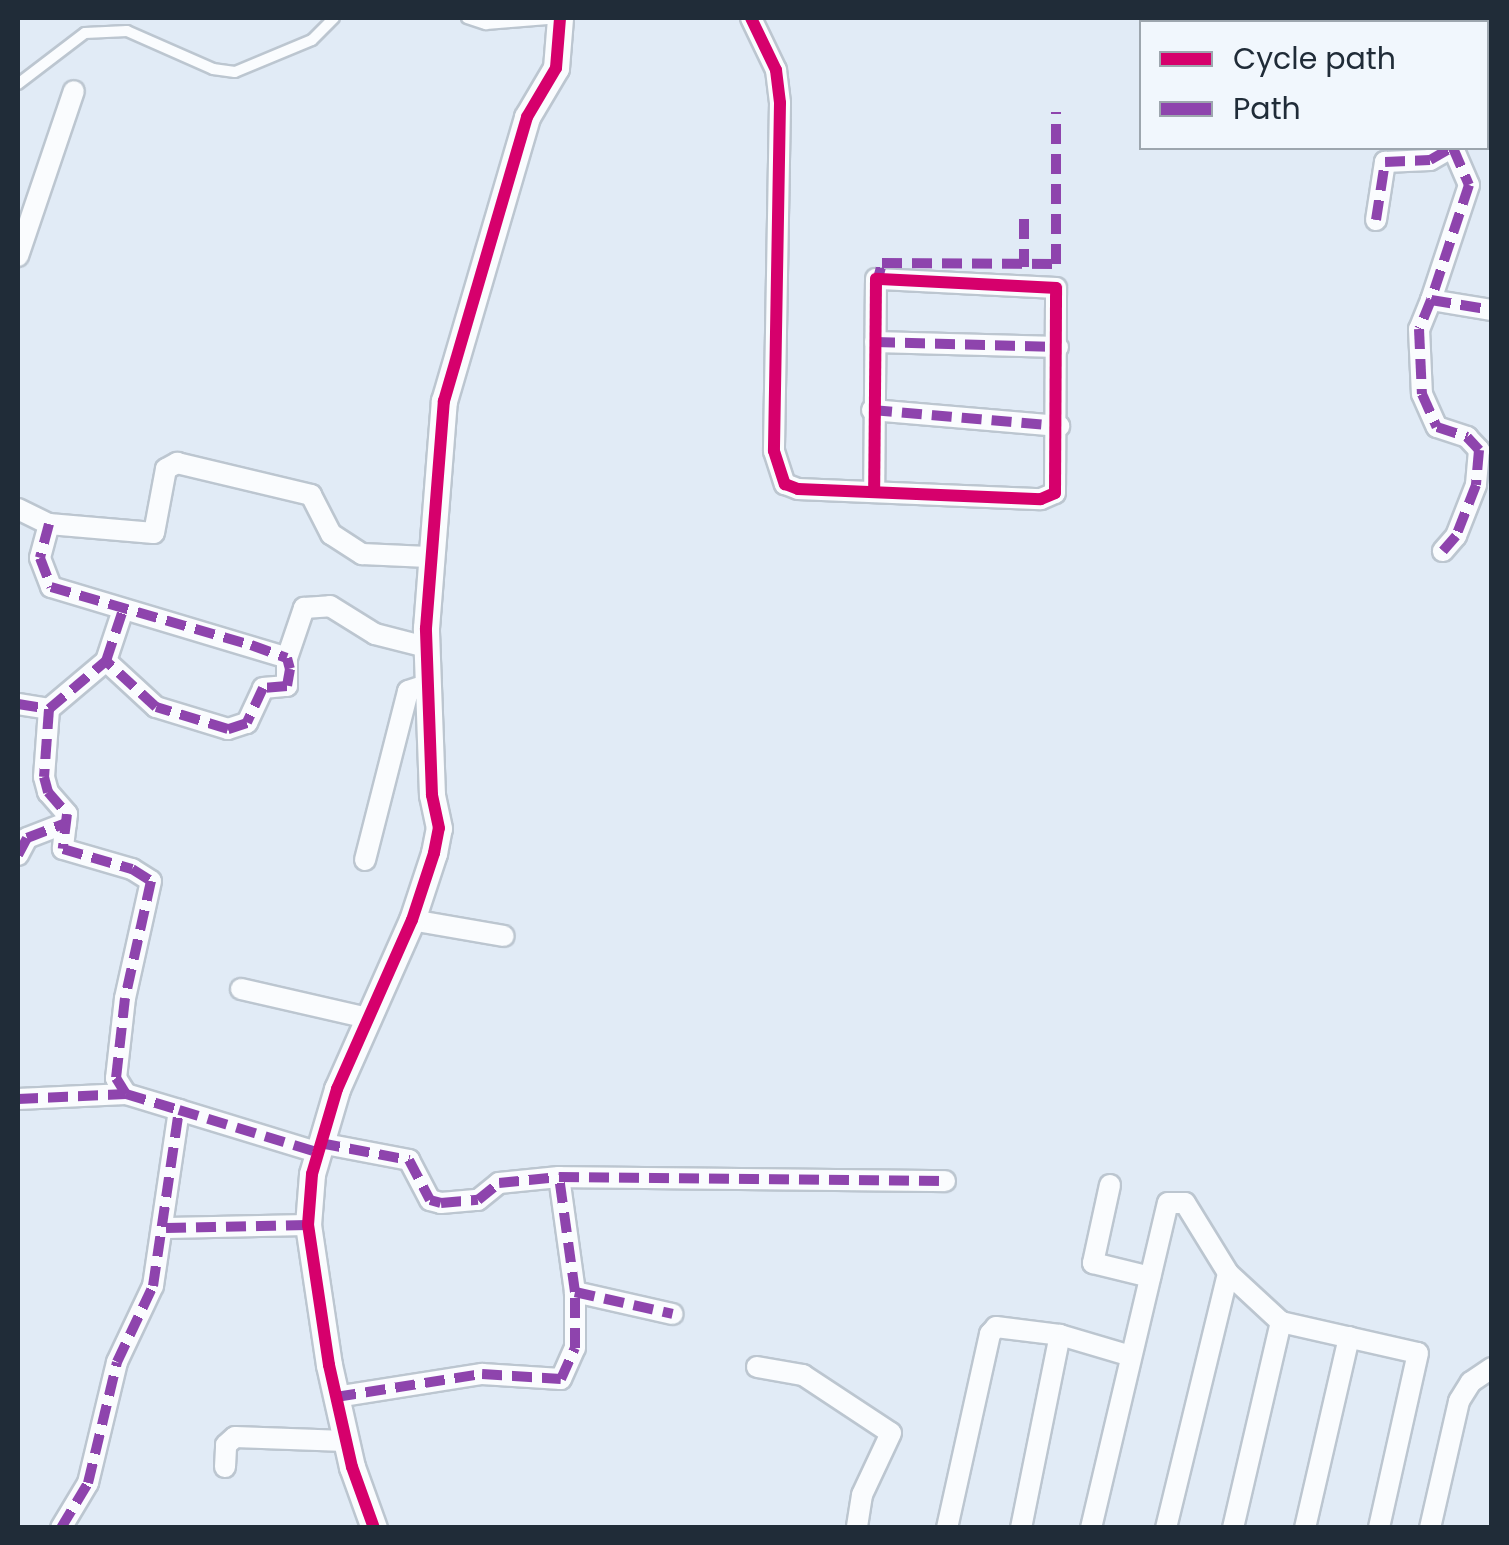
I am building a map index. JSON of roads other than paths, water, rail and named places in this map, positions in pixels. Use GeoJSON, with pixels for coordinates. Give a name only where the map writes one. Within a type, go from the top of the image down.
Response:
{"type":"FeatureCollection","features":[{"type":"Feature","properties":{"kind":"street"},"geometry":{"type":"LineString","coordinates":[[374,1528],[345,1441],[308,1225],[318,1148],[368,1018],[412,920],[439,828],[426,647],[428,557],[448,384],[527,118],[556,68],[560,18]]}},
{"type":"Feature","properties":{"kind":"street"},"geometry":{"type":"LineString","coordinates":[[751,18],[776,70],[780,104],[778,469],[785,484],[798,489],[874,492],[1048,498],[1058,484],[1054,286],[876,279],[874,492]]}},
{"type":"Feature","properties":{"kind":"street"},"geometry":{"type":"LineString","coordinates":[[18,256],[25,208],[74,92]]}},
{"type":"Feature","properties":{"kind":"street"},"geometry":{"type":"LineString","coordinates":[[1376,220],[1385,162],[1430,160],[1448,150]]}},
{"type":"Feature","properties":{"kind":"street"},"geometry":{"type":"LineString","coordinates":[[1443,551],[1456,536],[1476,485],[1479,450],[1467,437],[1437,427],[1422,394],[1420,329],[1469,184],[1453,150]]}},
{"type":"Feature","properties":{"kind":"street"},"geometry":{"type":"LineString","coordinates":[[1431,300],[1492,310]]}},
{"type":"Feature","properties":{"kind":"street"},"geometry":{"type":"LineString","coordinates":[[875,342],[1058,347]]}},
{"type":"Feature","properties":{"kind":"street"},"geometry":{"type":"LineString","coordinates":[[872,410],[1058,426]]}},
{"type":"Feature","properties":{"kind":"street"},"geometry":{"type":"LineString","coordinates":[[18,509],[49,524],[154,534],[166,469],[176,463],[311,495],[332,534],[362,554],[428,557]]}},
{"type":"Feature","properties":{"kind":"street"},"geometry":{"type":"LineString","coordinates":[[49,524],[40,558],[51,586],[123,610],[157,614],[287,658]]}},
{"type":"Feature","properties":{"kind":"street"},"geometry":{"type":"LineString","coordinates":[[106,662],[156,707],[228,729],[246,723],[263,688],[287,686],[287,658],[296,622],[315,604],[344,612],[375,634],[426,647]]}},
{"type":"Feature","properties":{"kind":"street"},"geometry":{"type":"LineString","coordinates":[[123,610],[106,662],[49,709],[46,786],[65,807],[67,852],[118,864],[151,881],[116,1054],[116,1078],[126,1094]]}},
{"type":"Feature","properties":{"kind":"street"},"geometry":{"type":"LineString","coordinates":[[365,860],[408,692],[422,686],[428,695]]}},
{"type":"Feature","properties":{"kind":"street"},"geometry":{"type":"LineString","coordinates":[[18,704],[49,709]]}},
{"type":"Feature","properties":{"kind":"street"},"geometry":{"type":"LineString","coordinates":[[18,855],[27,838],[66,823]]}},
{"type":"Feature","properties":{"kind":"street"},"geometry":{"type":"LineString","coordinates":[[412,920],[504,936]]}},
{"type":"Feature","properties":{"kind":"street"},"geometry":{"type":"LineString","coordinates":[[241,989],[368,1018]]}},
{"type":"Feature","properties":{"kind":"street"},"geometry":{"type":"LineString","coordinates":[[18,1099],[126,1094],[318,1148],[409,1160],[434,1202],[478,1200],[499,1183],[559,1177],[946,1181]]}},
{"type":"Feature","properties":{"kind":"street"},"geometry":{"type":"LineString","coordinates":[[61,1528],[92,1473],[117,1362],[148,1305],[166,1228],[178,1110]]}},
{"type":"Feature","properties":{"kind":"street"},"geometry":{"type":"LineString","coordinates":[[336,1397],[482,1374],[561,1379],[575,1348],[575,1292],[559,1177]]}},
{"type":"Feature","properties":{"kind":"street"},"geometry":{"type":"LineString","coordinates":[[1110,1185],[1092,1263],[1150,1277]]}},
{"type":"Feature","properties":{"kind":"street"},"geometry":{"type":"LineString","coordinates":[[1091,1528],[1168,1203],[1180,1200],[1228,1273],[1281,1322],[1418,1353],[1379,1528]]}},
{"type":"Feature","properties":{"kind":"street"},"geometry":{"type":"LineString","coordinates":[[166,1228],[308,1225]]}},
{"type":"Feature","properties":{"kind":"street"},"geometry":{"type":"LineString","coordinates":[[1166,1528],[1228,1273]]}},
{"type":"Feature","properties":{"kind":"street"},"geometry":{"type":"LineString","coordinates":[[575,1292],[673,1314]]}},
{"type":"Feature","properties":{"kind":"street"},"geometry":{"type":"LineString","coordinates":[[1233,1528],[1281,1322]]}},
{"type":"Feature","properties":{"kind":"street"},"geometry":{"type":"LineString","coordinates":[[947,1528],[990,1334],[996,1327],[1060,1335],[1131,1356]]}},
{"type":"Feature","properties":{"kind":"street"},"geometry":{"type":"LineString","coordinates":[[1021,1528],[1060,1335]]}},
{"type":"Feature","properties":{"kind":"street"},"geometry":{"type":"LineString","coordinates":[[1305,1528],[1350,1337]]}},
{"type":"Feature","properties":{"kind":"street"},"geometry":{"type":"LineString","coordinates":[[757,1367],[803,1375],[891,1434],[862,1495],[857,1528]]}},
{"type":"Feature","properties":{"kind":"street"},"geometry":{"type":"LineString","coordinates":[[1430,1528],[1459,1401],[1470,1382],[1492,1368]]}},
{"type":"Feature","properties":{"kind":"street"},"geometry":{"type":"LineString","coordinates":[[225,1467],[226,1445],[236,1438],[345,1441]]}},
{"type":"Feature","properties":{"kind":"lane"},"geometry":{"type":"LineString","coordinates":[[18,84],[85,33],[127,32],[213,69],[235,72],[298,47],[334,18]]}},
{"type":"Feature","properties":{"kind":"lane"},"geometry":{"type":"LineString","coordinates":[[468,18],[486,24],[560,18]]}}]}
